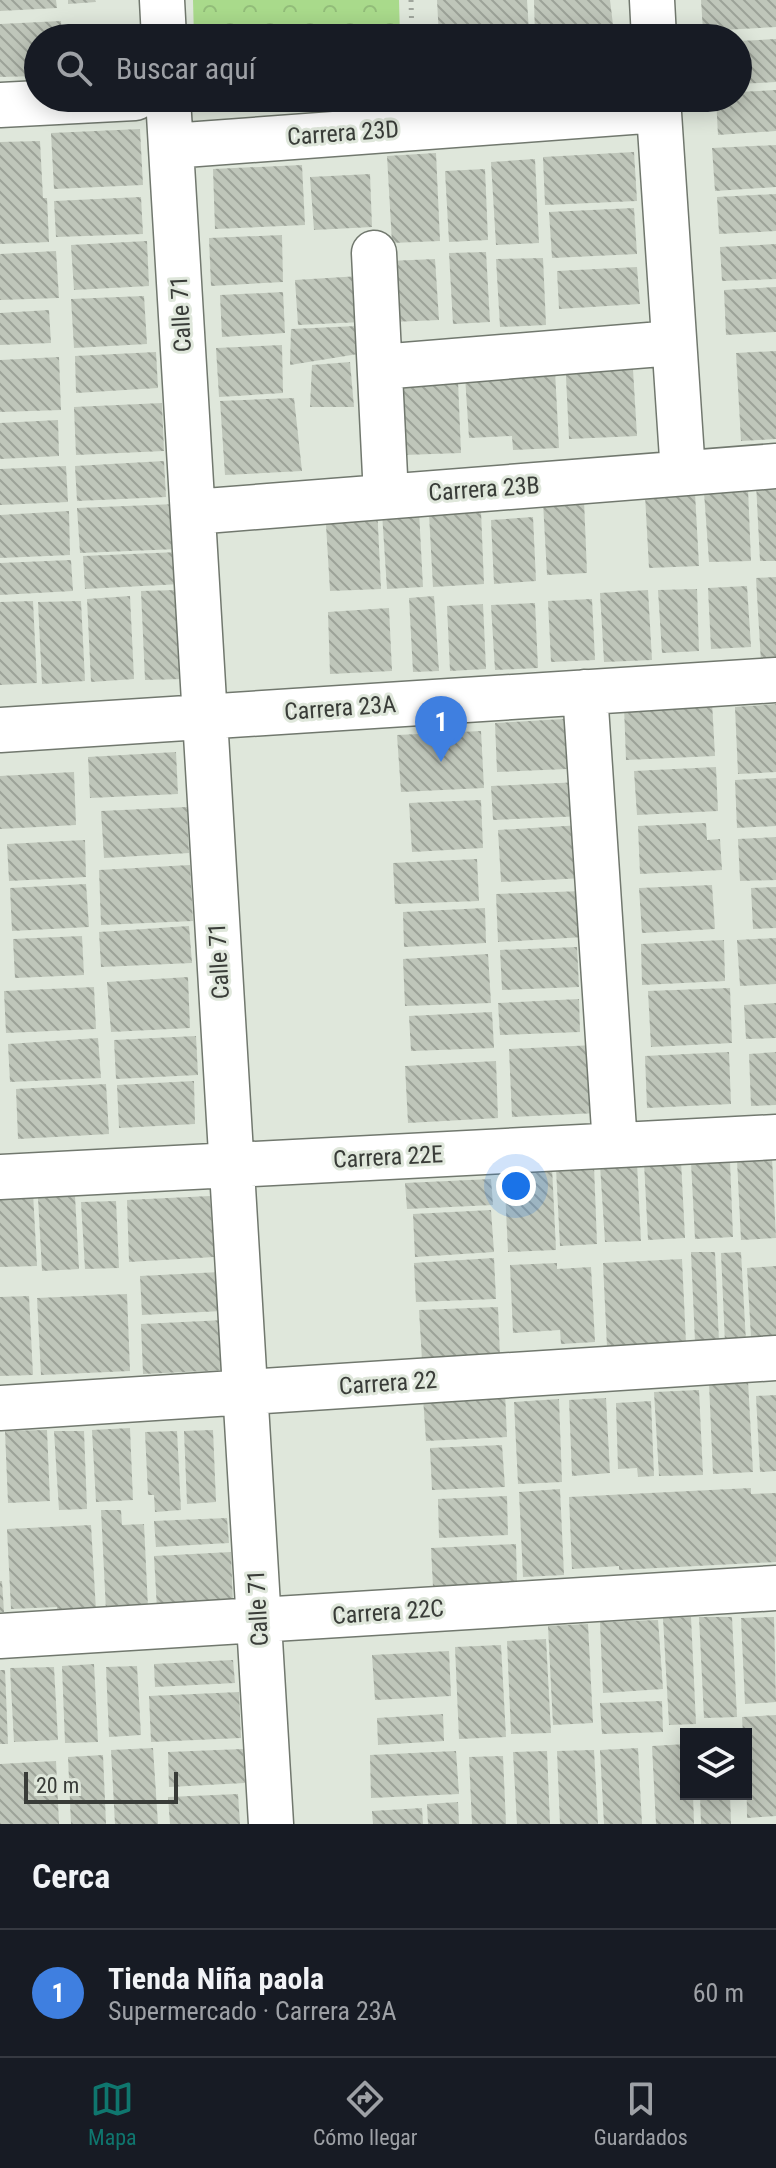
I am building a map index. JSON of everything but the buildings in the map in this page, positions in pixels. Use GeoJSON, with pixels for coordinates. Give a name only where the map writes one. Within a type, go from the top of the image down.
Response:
{"type":"FeatureCollection","features":[{"type":"Feature","properties":{"kind":"street"},"geometry":{"type":"LineString","coordinates":[[162,0],[163,24]]}},
{"type":"Feature","properties":{"kind":"street"},"geometry":{"type":"LineString","coordinates":[[652,0],[653,24]]}},
{"type":"Feature","properties":{"kind":"street"},"geometry":{"type":"LineString","coordinates":[[0,105],[24,104]]}},
{"type":"Feature","properties":{"kind":"street","name":"Calle 71"},"geometry":{"type":"LineString","coordinates":[[169,112],[271,1824]]}},
{"type":"Feature","properties":{"kind":"street","name":"Carrera 23D"},"geometry":{"type":"LineString","coordinates":[[171,146],[565,112]]}},
{"type":"Feature","properties":{"kind":"street"},"geometry":{"type":"LineString","coordinates":[[659,112],[683,473]]}},
{"type":"Feature","properties":{"kind":"street"},"geometry":{"type":"LineString","coordinates":[[374,253],[386,496]]}},
{"type":"Feature","properties":{"kind":"street"},"geometry":{"type":"LineString","coordinates":[[380,367],[673,343]]}},
{"type":"Feature","properties":{"kind":"street","name":"Carrera 23B"},"geometry":{"type":"LineString","coordinates":[[193,512],[776,466]]}},
{"type":"Feature","properties":{"kind":"street","name":"Carrera 23A"},"geometry":{"type":"LineString","coordinates":[[0,730],[776,680]]}},
{"type":"Feature","properties":{"kind":"street"},"geometry":{"type":"LineString","coordinates":[[585,692],[615,1145]]}},
{"type":"Feature","properties":{"kind":"street","name":"Carrera 22E"},"geometry":{"type":"LineString","coordinates":[[0,1177],[776,1137]]}},
{"type":"Feature","properties":{"kind":"street","name":"Carrera 22"},"geometry":{"type":"LineString","coordinates":[[0,1408],[776,1358]]}},
{"type":"Feature","properties":{"kind":"street","name":"Carrera 22C"},"geometry":{"type":"LineString","coordinates":[[0,1636],[776,1588]]}},
{"type":"Feature","properties":{"kind":"path"},"geometry":{"type":"LineString","coordinates":[[411,0],[412,24]]}},
{"type":"Feature","properties":{"kind":"green space"},"geometry":{"type":"Polygon","coordinates":[[[193,0],[399,0],[400,24],[194,24],[193,0]]]}},
{"type":"Feature","properties":{"kind":"place","name":"Tienda Niña paola"},"geometry":{"type":"Point","coordinates":[441,762]}}]}
